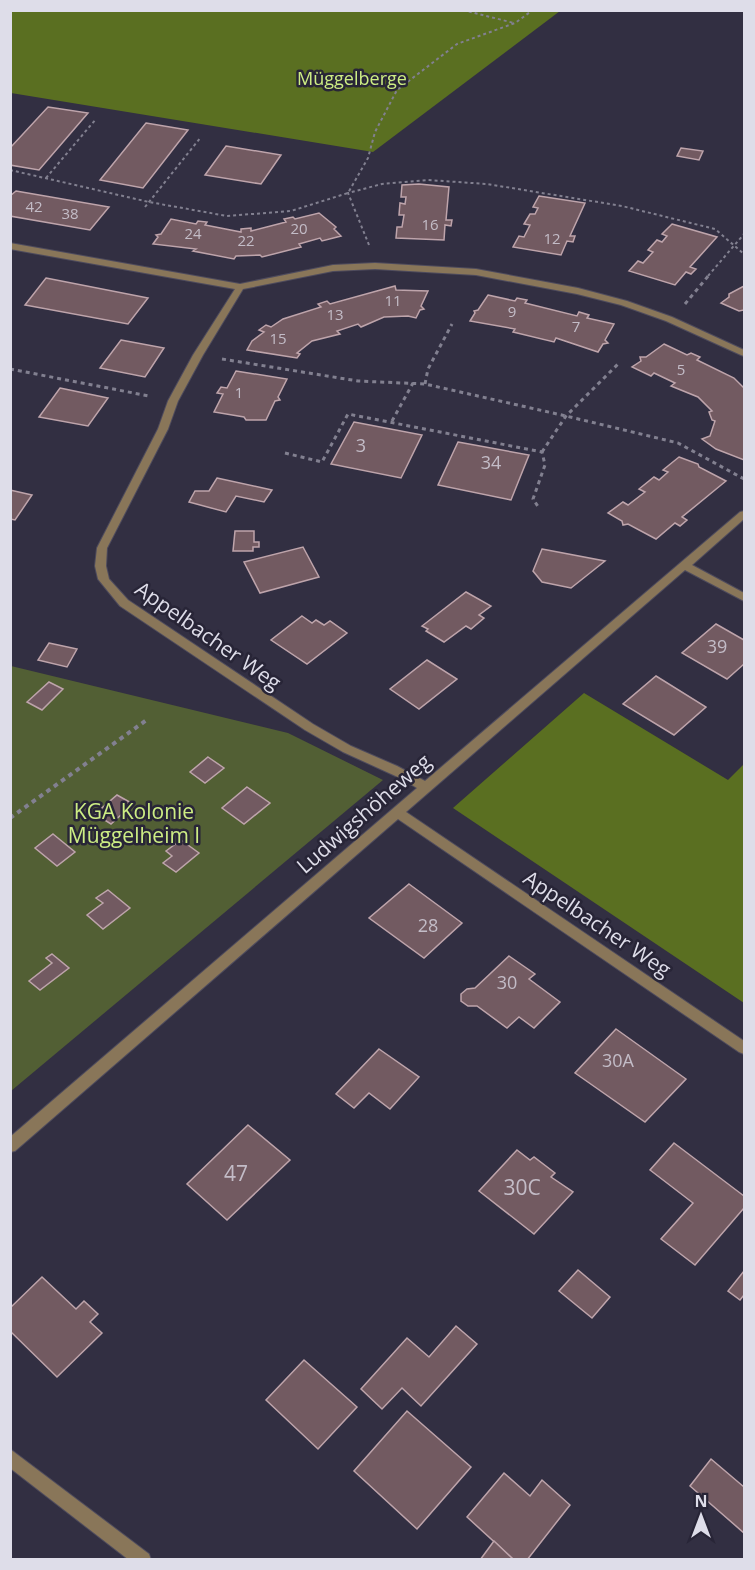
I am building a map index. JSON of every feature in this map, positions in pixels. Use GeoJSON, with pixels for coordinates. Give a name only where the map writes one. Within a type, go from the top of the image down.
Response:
{"type":"FeatureCollection","features":[{"type":"Feature","properties":{"kind":"street"},"geometry":{"type":"LineString","coordinates":[[10,246],[240,287],[333,268],[427,267],[476,272],[578,291],[624,303],[669,319],[744,353]]}},
{"type":"Feature","properties":{"kind":"street","name":"Appelbacher Weg"},"geometry":{"type":"LineString","coordinates":[[240,287],[173,401],[163,429],[102,548],[98,568],[108,586],[124,603],[259,696],[339,744],[406,773],[426,788]]}},
{"type":"Feature","properties":{"kind":"street","name":"Ludwigshöheweg"},"geometry":{"type":"LineString","coordinates":[[10,1146],[744,514]]}},
{"type":"Feature","properties":{"kind":"street"},"geometry":{"type":"LineString","coordinates":[[686,566],[744,597]]}},
{"type":"Feature","properties":{"kind":"street","name":"Appelbacher Weg"},"geometry":{"type":"LineString","coordinates":[[398,813],[744,1048]]}},
{"type":"Feature","properties":{"kind":"street"},"geometry":{"type":"LineString","coordinates":[[10,1457],[143,1560]]}},
{"type":"Feature","properties":{"kind":"path"},"geometry":{"type":"LineString","coordinates":[[463,10],[515,23]]}},
{"type":"Feature","properties":{"kind":"path"},"geometry":{"type":"LineString","coordinates":[[348,193],[368,158],[375,132],[397,90],[457,44],[515,23],[533,10]]}},
{"type":"Feature","properties":{"kind":"path"},"geometry":{"type":"LineString","coordinates":[[46,178],[96,119]]}},
{"type":"Feature","properties":{"kind":"path"},"geometry":{"type":"LineString","coordinates":[[145,207],[201,137]]}},
{"type":"Feature","properties":{"kind":"path"},"geometry":{"type":"LineString","coordinates":[[10,170],[149,202],[227,216],[255,216],[291,211],[382,184],[428,180],[487,184],[622,206],[715,229],[744,254]]}},
{"type":"Feature","properties":{"kind":"path"},"geometry":{"type":"LineString","coordinates":[[348,193],[371,252]]}},
{"type":"Feature","properties":{"kind":"path"},"geometry":{"type":"LineString","coordinates":[[669,319],[683,306],[744,234]]}},
{"type":"Feature","properties":{"kind":"path"},"geometry":{"type":"LineString","coordinates":[[425,384],[428,369],[452,324]]}},
{"type":"Feature","properties":{"kind":"path"},"geometry":{"type":"LineString","coordinates":[[198,355],[358,381],[425,384],[566,416],[678,443],[744,479]]}},
{"type":"Feature","properties":{"kind":"path"},"geometry":{"type":"LineString","coordinates":[[539,508],[533,499],[545,465],[542,452],[566,416],[620,362]]}},
{"type":"Feature","properties":{"kind":"path"},"geometry":{"type":"LineString","coordinates":[[10,369],[173,401]]}},
{"type":"Feature","properties":{"kind":"path"},"geometry":{"type":"LineString","coordinates":[[392,421],[413,383]]}},
{"type":"Feature","properties":{"kind":"path"},"geometry":{"type":"LineString","coordinates":[[285,453],[322,462],[348,414],[542,452]]}},
{"type":"Feature","properties":{"kind":"path"},"geometry":{"type":"LineString","coordinates":[[10,818],[148,719]]}},
{"type":"Feature","properties":{"kind":"green space","name":"Müggelberge"},"geometry":{"type":"Polygon","coordinates":[[[10,11],[560,11],[373,152],[11,93],[10,11]]]}},
{"type":"Feature","properties":{"kind":"green space","name":"KGA Kolonie Müggelheim I"},"geometry":{"type":"Polygon","coordinates":[[[11,666],[288,733],[383,780],[11,1091],[11,666]]]}},
{"type":"Feature","properties":{"kind":"green space"},"geometry":{"type":"Polygon","coordinates":[[[584,693],[728,780],[744,764],[744,1003],[453,808],[584,693]]]}},
{"type":"Feature","properties":{"kind":"building"},"geometry":{"type":"Polygon","coordinates":[[[48,107],[88,113],[39,170],[10,165],[10,148],[48,107]]]}},
{"type":"Feature","properties":{"kind":"building"},"geometry":{"type":"Polygon","coordinates":[[[146,123],[188,130],[143,188],[100,180],[146,123]]]}},
{"type":"Feature","properties":{"kind":"building"},"geometry":{"type":"Polygon","coordinates":[[[226,146],[281,155],[261,184],[205,175],[226,146]]]}},
{"type":"Feature","properties":{"kind":"building"},"geometry":{"type":"Polygon","coordinates":[[[681,148],[703,151],[699,160],[677,156],[681,148]]]}},
{"type":"Feature","properties":{"kind":"building"},"geometry":{"type":"Polygon","coordinates":[[[402,185],[449,187],[446,220],[452,220],[451,226],[445,225],[444,240],[396,238],[397,227],[402,227],[404,215],[399,215],[400,203],[405,204],[406,197],[401,197],[402,185]]]}},
{"type":"Feature","properties":{"kind":"building"},"geometry":{"type":"Polygon","coordinates":[[[16,191],[109,207],[90,230],[10,216],[10,196],[16,191]]]}},
{"type":"Feature","properties":{"kind":"building"},"geometry":{"type":"Polygon","coordinates":[[[539,196],[585,203],[570,236],[575,236],[573,242],[567,241],[561,255],[513,247],[519,236],[524,237],[530,225],[524,224],[530,214],[535,214],[538,208],[533,207],[539,196]]]}},
{"type":"Feature","properties":{"kind":"building"},"geometry":{"type":"Polygon","coordinates":[[[319,213],[336,227],[334,229],[341,236],[322,241],[320,238],[299,244],[301,247],[262,257],[260,255],[236,256],[234,259],[193,251],[196,249],[153,244],[158,237],[156,235],[161,234],[171,219],[196,224],[198,221],[207,222],[205,225],[241,232],[241,229],[251,228],[251,231],[286,222],[284,219],[293,217],[295,219],[319,213]]]}},
{"type":"Feature","properties":{"kind":"building"},"geometry":{"type":"Polygon","coordinates":[[[672,224],[717,237],[690,267],[696,269],[691,274],[686,272],[675,285],[629,271],[638,261],[643,263],[653,252],[648,250],[657,240],[662,242],[667,236],[662,234],[672,224]]]}},
{"type":"Feature","properties":{"kind":"building"},"geometry":{"type":"Polygon","coordinates":[[[46,278],[148,298],[128,324],[25,305],[46,278]]]}},
{"type":"Feature","properties":{"kind":"building"},"geometry":{"type":"Polygon","coordinates":[[[395,286],[396,290],[428,291],[421,306],[424,309],[420,310],[416,318],[384,317],[361,327],[358,324],[337,331],[340,334],[312,341],[297,353],[300,354],[297,358],[247,350],[252,341],[264,332],[259,330],[266,325],[271,327],[283,319],[321,307],[318,304],[327,301],[330,304],[395,286]]]}},
{"type":"Feature","properties":{"kind":"building"},"geometry":{"type":"Polygon","coordinates":[[[744,286],[744,310],[739,311],[721,303],[729,297],[729,294],[744,286]]]}},
{"type":"Feature","properties":{"kind":"building"},"geometry":{"type":"Polygon","coordinates":[[[488,295],[515,301],[517,298],[527,300],[525,303],[577,316],[579,312],[589,315],[587,318],[614,324],[605,340],[608,343],[603,344],[598,352],[556,338],[554,342],[513,332],[515,329],[470,321],[474,311],[478,310],[488,295]]]}},
{"type":"Feature","properties":{"kind":"building"},"geometry":{"type":"Polygon","coordinates":[[[121,340],[164,348],[145,377],[100,368],[121,340]]]}},
{"type":"Feature","properties":{"kind":"building"},"geometry":{"type":"Polygon","coordinates":[[[664,344],[687,355],[691,353],[700,357],[697,360],[734,378],[744,388],[744,460],[716,449],[702,439],[710,436],[715,421],[712,420],[709,412],[712,411],[698,397],[671,386],[675,383],[654,373],[651,376],[632,367],[641,361],[640,357],[646,357],[664,344]]]}},
{"type":"Feature","properties":{"kind":"building"},"geometry":{"type":"Polygon","coordinates":[[[236,371],[287,379],[278,397],[280,400],[275,401],[266,420],[246,420],[244,417],[214,412],[223,394],[217,393],[221,387],[227,388],[236,371]]]}},
{"type":"Feature","properties":{"kind":"building"},"geometry":{"type":"Polygon","coordinates":[[[60,388],[108,398],[88,426],[39,417],[60,388]]]}},
{"type":"Feature","properties":{"kind":"building"},"geometry":{"type":"Polygon","coordinates":[[[354,422],[422,435],[401,478],[331,464],[354,422]]]}},
{"type":"Feature","properties":{"kind":"building"},"geometry":{"type":"Polygon","coordinates":[[[458,442],[529,455],[511,500],[438,485],[458,442]]]}},
{"type":"Feature","properties":{"kind":"building"},"geometry":{"type":"Polygon","coordinates":[[[679,457],[698,464],[699,467],[726,481],[682,517],[687,520],[680,526],[675,523],[656,539],[628,524],[623,525],[622,521],[608,513],[623,502],[628,505],[645,492],[639,489],[654,477],[659,480],[668,472],[663,470],[679,457]]]}},
{"type":"Feature","properties":{"kind":"building"},"geometry":{"type":"Polygon","coordinates":[[[217,478],[272,490],[264,502],[236,496],[226,512],[189,502],[195,491],[209,491],[217,478]]]}},
{"type":"Feature","properties":{"kind":"building"},"geometry":{"type":"Polygon","coordinates":[[[10,490],[32,495],[15,520],[10,519],[10,490]]]}},
{"type":"Feature","properties":{"kind":"building"},"geometry":{"type":"Polygon","coordinates":[[[235,531],[254,531],[254,542],[259,542],[259,547],[253,547],[253,551],[233,551],[235,531]]]}},
{"type":"Feature","properties":{"kind":"building"},"geometry":{"type":"Polygon","coordinates":[[[303,547],[319,577],[260,593],[244,562],[303,547]]]}},
{"type":"Feature","properties":{"kind":"building"},"geometry":{"type":"Polygon","coordinates":[[[542,549],[605,561],[571,588],[542,582],[533,571],[542,549]]]}},
{"type":"Feature","properties":{"kind":"building"},"geometry":{"type":"Polygon","coordinates":[[[466,592],[491,606],[479,615],[484,618],[471,629],[466,626],[444,642],[426,631],[428,629],[422,626],[466,592]]]}},
{"type":"Feature","properties":{"kind":"building"},"geometry":{"type":"Polygon","coordinates":[[[302,616],[312,623],[316,620],[324,625],[330,621],[347,633],[307,664],[271,640],[302,616]]]}},
{"type":"Feature","properties":{"kind":"building"},"geometry":{"type":"Polygon","coordinates":[[[716,624],[744,640],[744,664],[727,679],[682,653],[716,624]]]}},
{"type":"Feature","properties":{"kind":"building"},"geometry":{"type":"Polygon","coordinates":[[[49,643],[77,649],[67,667],[38,660],[49,643]]]}},
{"type":"Feature","properties":{"kind":"building"},"geometry":{"type":"Polygon","coordinates":[[[427,660],[457,679],[419,709],[390,689],[427,660]]]}},
{"type":"Feature","properties":{"kind":"building"},"geometry":{"type":"Polygon","coordinates":[[[656,676],[706,707],[674,735],[623,704],[656,676]]]}},
{"type":"Feature","properties":{"kind":"building"},"geometry":{"type":"Polygon","coordinates":[[[49,682],[63,689],[42,710],[27,702],[49,682]]]}},
{"type":"Feature","properties":{"kind":"building"},"geometry":{"type":"Polygon","coordinates":[[[208,757],[224,768],[205,783],[190,772],[208,757]]]}},
{"type":"Feature","properties":{"kind":"building"},"geometry":{"type":"Polygon","coordinates":[[[247,787],[270,803],[244,824],[222,808],[247,787]]]}},
{"type":"Feature","properties":{"kind":"building"},"geometry":{"type":"Polygon","coordinates":[[[117,795],[133,804],[111,824],[95,814],[117,795]]]}},
{"type":"Feature","properties":{"kind":"building"},"geometry":{"type":"Polygon","coordinates":[[[53,834],[75,852],[57,866],[35,848],[53,834]]]}},
{"type":"Feature","properties":{"kind":"building"},"geometry":{"type":"Polygon","coordinates":[[[181,840],[199,853],[176,872],[163,863],[172,856],[166,851],[181,840]]]}},
{"type":"Feature","properties":{"kind":"building"},"geometry":{"type":"Polygon","coordinates":[[[409,884],[462,923],[424,958],[369,918],[409,884]]]}},
{"type":"Feature","properties":{"kind":"building"},"geometry":{"type":"Polygon","coordinates":[[[108,890],[130,908],[103,929],[87,915],[103,903],[96,898],[108,890]]]}},
{"type":"Feature","properties":{"kind":"building"},"geometry":{"type":"Polygon","coordinates":[[[52,954],[69,968],[40,990],[29,981],[52,963],[46,958],[52,954]]]}},
{"type":"Feature","properties":{"kind":"building"},"geometry":{"type":"Polygon","coordinates":[[[509,956],[535,974],[529,979],[560,1002],[534,1028],[519,1017],[507,1028],[477,1006],[468,1006],[461,1001],[461,994],[467,989],[475,988],[509,956]]]}},
{"type":"Feature","properties":{"kind":"building"},"geometry":{"type":"Polygon","coordinates":[[[616,1029],[686,1079],[645,1122],[575,1073],[616,1029]]]}},
{"type":"Feature","properties":{"kind":"building"},"geometry":{"type":"Polygon","coordinates":[[[379,1049],[419,1077],[390,1109],[369,1093],[354,1108],[336,1094],[379,1049]]]}},
{"type":"Feature","properties":{"kind":"building"},"geometry":{"type":"Polygon","coordinates":[[[248,1125],[290,1160],[227,1220],[187,1184],[248,1125]]]}},
{"type":"Feature","properties":{"kind":"building"},"geometry":{"type":"Polygon","coordinates":[[[674,1143],[744,1196],[744,1208],[695,1265],[661,1239],[693,1203],[650,1170],[674,1143]]]}},
{"type":"Feature","properties":{"kind":"building"},"geometry":{"type":"Polygon","coordinates":[[[517,1150],[530,1160],[534,1157],[555,1173],[551,1177],[573,1192],[534,1234],[479,1191],[517,1150]]]}},
{"type":"Feature","properties":{"kind":"building"},"geometry":{"type":"Polygon","coordinates":[[[578,1270],[610,1297],[592,1318],[559,1291],[578,1270]]]}},
{"type":"Feature","properties":{"kind":"building"},"geometry":{"type":"Polygon","coordinates":[[[744,1271],[744,1295],[740,1300],[728,1291],[744,1271]]]}},
{"type":"Feature","properties":{"kind":"building"},"geometry":{"type":"Polygon","coordinates":[[[42,1277],[76,1309],[84,1301],[98,1314],[90,1322],[102,1333],[57,1377],[10,1331],[10,1308],[42,1277]]]}},
{"type":"Feature","properties":{"kind":"building"},"geometry":{"type":"Polygon","coordinates":[[[456,1326],[477,1344],[421,1406],[402,1388],[382,1409],[361,1389],[407,1338],[429,1357],[456,1326]]]}},
{"type":"Feature","properties":{"kind":"building"},"geometry":{"type":"Polygon","coordinates":[[[304,1360],[357,1407],[318,1449],[266,1400],[304,1360]]]}},
{"type":"Feature","properties":{"kind":"building"},"geometry":{"type":"Polygon","coordinates":[[[407,1411],[471,1467],[417,1529],[354,1471],[407,1411]]]}},
{"type":"Feature","properties":{"kind":"building"},"geometry":{"type":"Polygon","coordinates":[[[711,1459],[744,1487],[744,1533],[690,1486],[711,1459]]]}},
{"type":"Feature","properties":{"kind":"building"},"geometry":{"type":"Polygon","coordinates":[[[504,1473],[530,1496],[542,1480],[570,1505],[527,1560],[514,1560],[467,1517],[504,1473]]]}},
{"type":"Feature","properties":{"kind":"building"},"geometry":{"type":"Polygon","coordinates":[[[494,1541],[514,1560],[480,1560],[494,1541]]]}}]}
